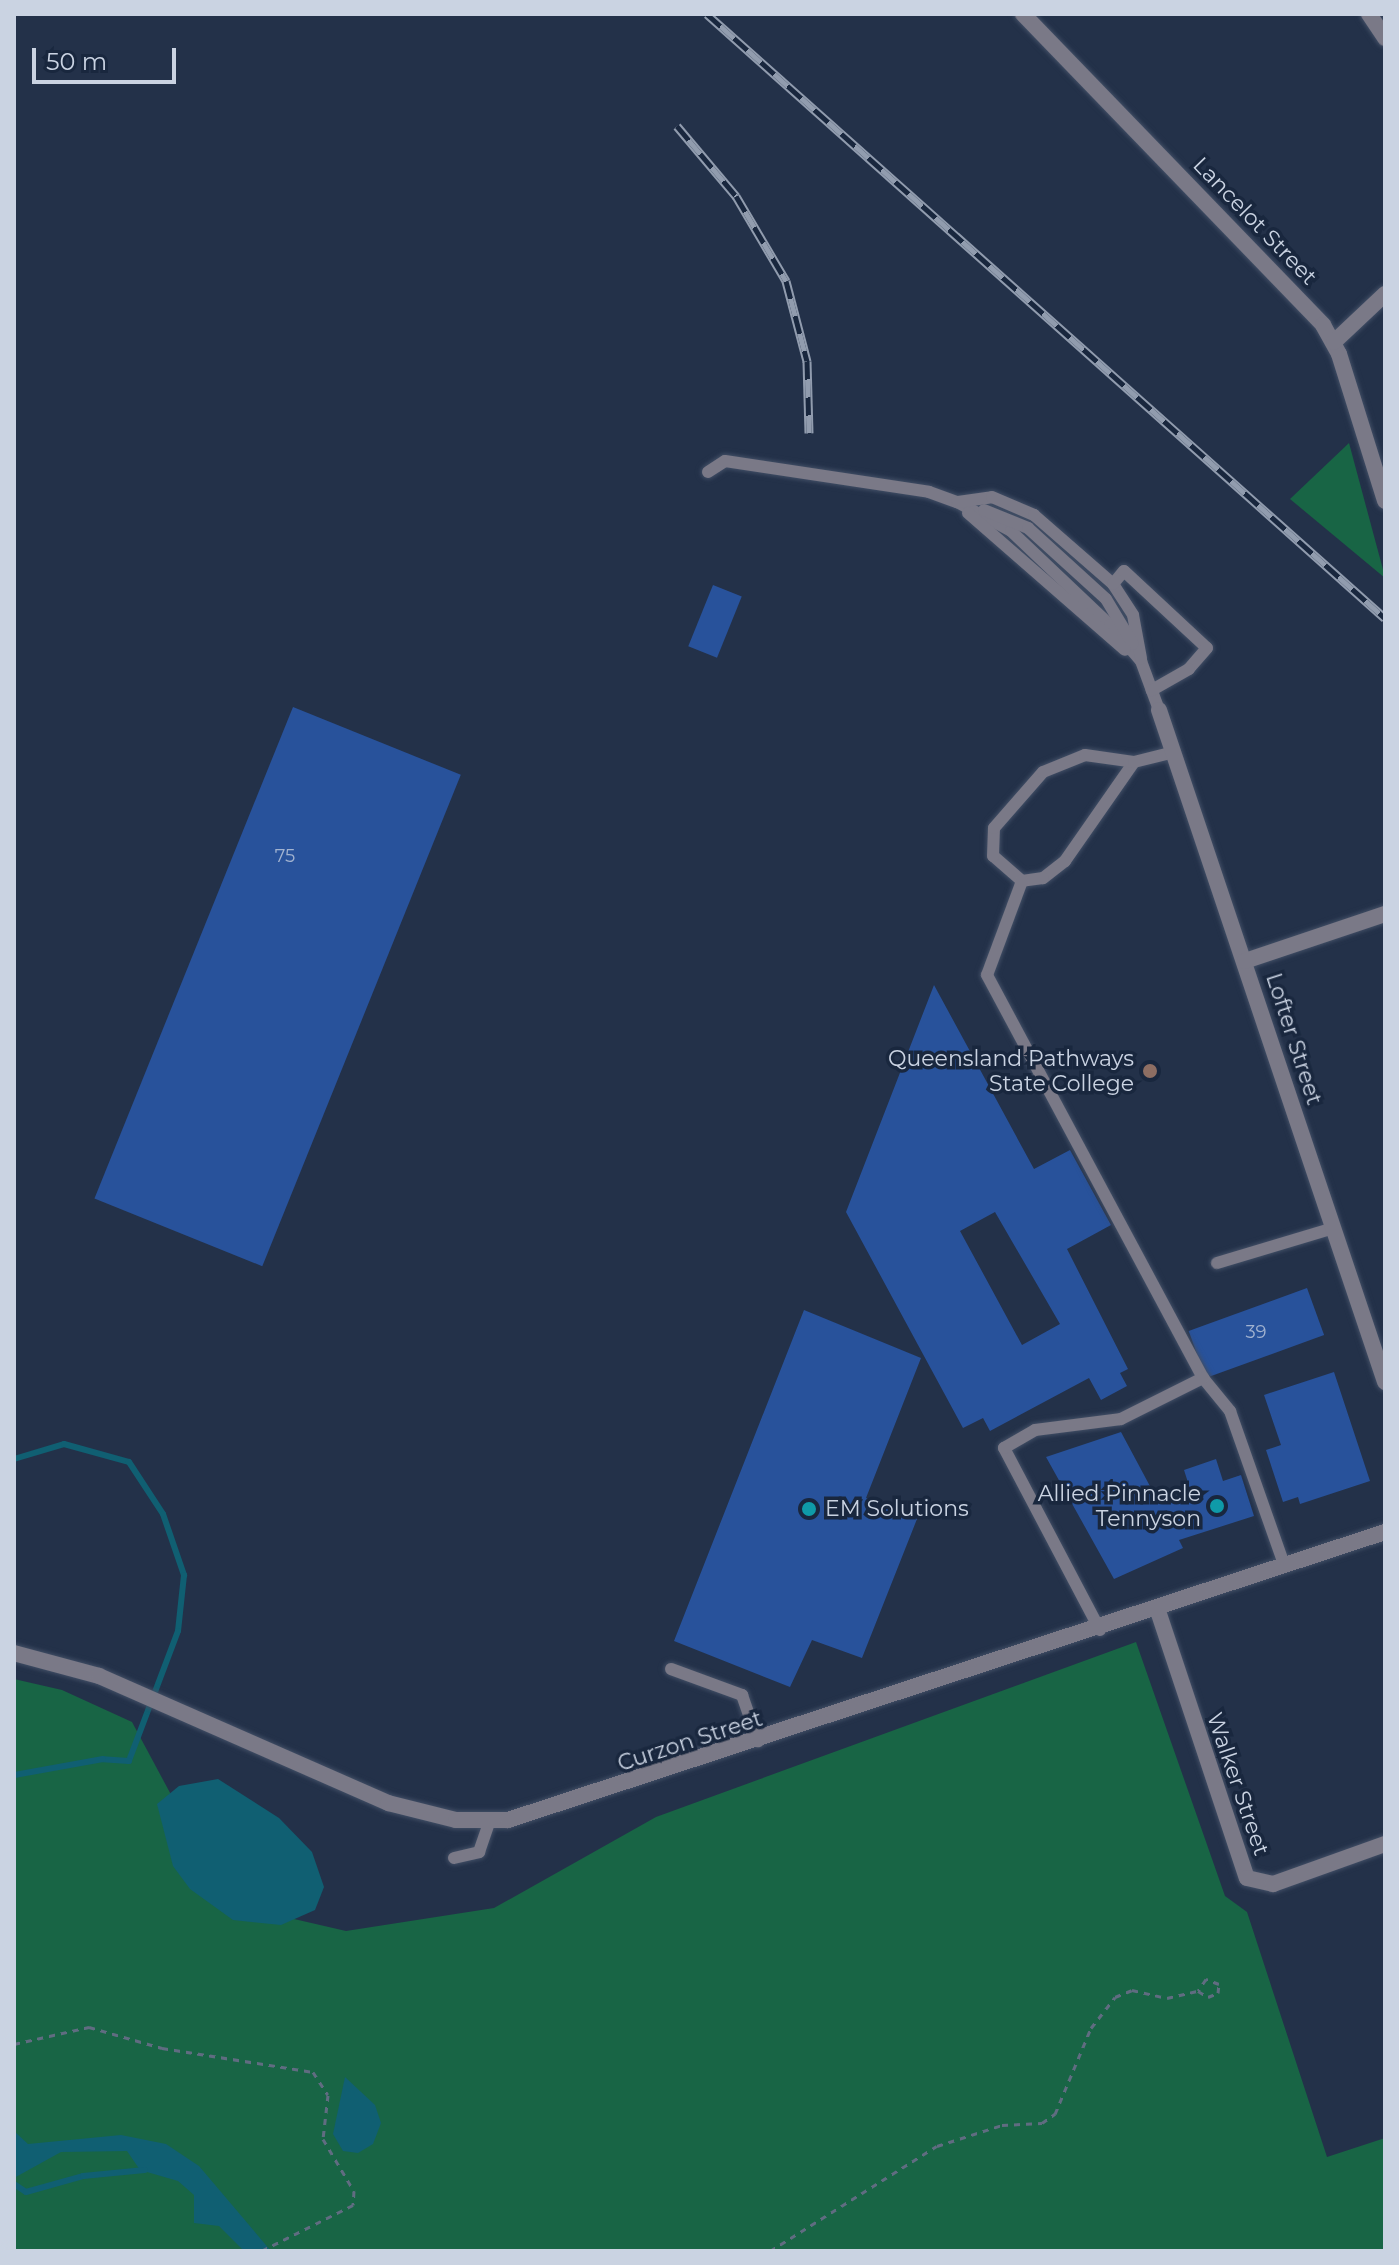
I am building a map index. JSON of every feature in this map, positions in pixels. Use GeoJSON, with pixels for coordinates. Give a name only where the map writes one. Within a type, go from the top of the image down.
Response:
{"type":"FeatureCollection","features":[{"type":"Feature","properties":{"kind":"street","name":"Lancelot Street"},"geometry":{"type":"LineString","coordinates":[[1023,14],[1307,306],[1334,342],[1385,501]]}},
{"type":"Feature","properties":{"kind":"street"},"geometry":{"type":"LineString","coordinates":[[1369,14],[1385,38]]}},
{"type":"Feature","properties":{"kind":"street"},"geometry":{"type":"LineString","coordinates":[[1334,342],[1385,294]]}},
{"type":"Feature","properties":{"kind":"street","name":"Lofter Street"},"geometry":{"type":"LineString","coordinates":[[1159,710],[1385,1382]]}},
{"type":"Feature","properties":{"kind":"street"},"geometry":{"type":"LineString","coordinates":[[1245,961],[1385,914]]}},
{"type":"Feature","properties":{"kind":"street","name":"Curzon Street"},"geometry":{"type":"LineString","coordinates":[[14,1653],[45,1657],[171,1707],[388,1803],[456,1820],[490,1820],[550,1811],[1158,1611],[1385,1532]]}},
{"type":"Feature","properties":{"kind":"street","name":"Walker Street"},"geometry":{"type":"LineString","coordinates":[[1158,1611],[1247,1878],[1273,1884],[1385,1844]]}},
{"type":"Feature","properties":{"kind":"lane"},"geometry":{"type":"LineString","coordinates":[[708,472],[725,461],[929,492],[957,502],[1011,531],[1141,661]]}},
{"type":"Feature","properties":{"kind":"lane"},"geometry":{"type":"LineString","coordinates":[[957,502],[992,497],[1034,515],[1113,584],[1133,615],[1141,661],[1159,710]]}},
{"type":"Feature","properties":{"kind":"lane"},"geometry":{"type":"LineString","coordinates":[[1113,584],[1124,571],[1207,648],[1189,669],[1152,690]]}},
{"type":"Feature","properties":{"kind":"lane"},"geometry":{"type":"LineString","coordinates":[[1134,762],[1065,861],[1043,878],[1022,881],[993,856],[991,841],[1003,814],[1043,772],[1085,755],[1134,762],[1174,752]]}},
{"type":"Feature","properties":{"kind":"lane"},"geometry":{"type":"LineString","coordinates":[[1022,881],[987,975],[1203,1378],[1230,1411],[1285,1567]]}},
{"type":"Feature","properties":{"kind":"lane"},"geometry":{"type":"LineString","coordinates":[[1217,1263],[1334,1228]]}},
{"type":"Feature","properties":{"kind":"lane"},"geometry":{"type":"LineString","coordinates":[[1100,1630],[1004,1448],[1035,1430],[1121,1419],[1203,1378]]}},
{"type":"Feature","properties":{"kind":"lane"},"geometry":{"type":"LineString","coordinates":[[671,1669],[742,1695],[758,1741]]}},
{"type":"Feature","properties":{"kind":"lane"},"geometry":{"type":"LineString","coordinates":[[454,1858],[479,1852],[490,1820]]}},
{"type":"Feature","properties":{"kind":"path"},"geometry":{"type":"LineString","coordinates":[[770,2251],[937,2146],[1002,2125],[1042,2123],[1055,2114],[1091,2028],[1115,1997],[1132,1990],[1167,1998],[1198,1991],[1206,1979],[1219,1984],[1218,1993],[1208,1997],[1198,1991]]}},
{"type":"Feature","properties":{"kind":"path"},"geometry":{"type":"LineString","coordinates":[[14,2044],[89,2027],[162,2048],[313,2072],[328,2095],[323,2139],[354,2191],[353,2205],[281,2237],[261,2251]]}},
{"type":"Feature","properties":{"kind":"green space"},"geometry":{"type":"Polygon","coordinates":[[[1349,443],[1385,577],[1385,578],[1290,499],[1349,443]]]}},
{"type":"Feature","properties":{"kind":"green space"},"geometry":{"type":"Polygon","coordinates":[[[1136,1642],[1225,1896],[1247,1912],[1327,2157],[1385,2138],[1385,2251],[14,2251],[14,1679],[62,1690],[132,1722],[190,1830],[251,1909],[346,1931],[494,1908],[656,1817],[1136,1642]]]}},
{"type":"Feature","properties":{"kind":"water"},"geometry":{"type":"Polygon","coordinates":[[[218,1779],[279,1818],[312,1852],[324,1887],[315,1910],[281,1925],[233,1920],[190,1889],[173,1866],[157,1804],[179,1786],[218,1779]]]}},
{"type":"Feature","properties":{"kind":"water"},"geometry":{"type":"Polygon","coordinates":[[[345,2077],[375,2105],[381,2123],[373,2144],[358,2153],[343,2151],[333,2134],[345,2077]]]}},
{"type":"Feature","properties":{"kind":"water"},"geometry":{"type":"Polygon","coordinates":[[[14,2131],[28,2144],[121,2135],[166,2144],[199,2166],[271,2251],[244,2251],[219,2226],[194,2223],[194,2195],[178,2181],[140,2170],[127,2151],[61,2152],[14,2178],[14,2131]]]}},
{"type":"Feature","properties":{"kind":"building"},"geometry":{"type":"Polygon","coordinates":[[[713,585],[742,597],[717,658],[688,646],[713,585]]]}},
{"type":"Feature","properties":{"kind":"building"},"geometry":{"type":"Polygon","coordinates":[[[293,707],[461,775],[262,1266],[94,1198],[293,707]]]}},
{"type":"Feature","properties":{"kind":"building"},"geometry":{"type":"Polygon","coordinates":[[[934,985],[1034,1169],[1070,1150],[1111,1225],[1067,1249],[1128,1369],[1120,1373],[1127,1386],[1101,1400],[1089,1378],[990,1431],[983,1418],[963,1428],[846,1212],[934,985]],[[995,1212],[960,1231],[1022,1345],[1060,1324],[995,1212]]]}},
{"type":"Feature","properties":{"kind":"building"},"geometry":{"type":"Polygon","coordinates":[[[1307,1288],[1324,1335],[1206,1378],[1189,1331],[1307,1288]]]}},
{"type":"Feature","properties":{"kind":"building","name":"EM Solutions"},"geometry":{"type":"Polygon","coordinates":[[[804,1310],[921,1358],[866,1498],[917,1519],[862,1658],[812,1640],[790,1687],[674,1641],[804,1310]]]}},
{"type":"Feature","properties":{"kind":"building"},"geometry":{"type":"Polygon","coordinates":[[[1334,1372],[1370,1481],[1300,1504],[1298,1497],[1283,1502],[1266,1450],[1281,1445],[1264,1395],[1334,1372]]]}},
{"type":"Feature","properties":{"kind":"building"},"geometry":{"type":"Polygon","coordinates":[[[1121,1432],[1159,1503],[1191,1492],[1184,1470],[1216,1459],[1223,1481],[1241,1475],[1254,1516],[1179,1540],[1183,1548],[1114,1579],[1046,1457],[1121,1432]]]}},
{"type":"Feature","properties":{"kind":"waterway"},"geometry":{"type":"LineString","coordinates":[[14,1459],[64,1444],[129,1462],[163,1514],[184,1575],[178,1631],[129,1761],[103,1759],[14,1775]]}},
{"type":"Feature","properties":{"kind":"waterway"},"geometry":{"type":"LineString","coordinates":[[14,2184],[26,2192],[83,2176],[145,2170]]}},
{"type":"Feature","properties":{"kind":"railway"},"geometry":{"type":"LineString","coordinates":[[707,14],[1385,618]]}},
{"type":"Feature","properties":{"kind":"railway"},"geometry":{"type":"LineString","coordinates":[[677,126],[736,196],[786,281],[807,361],[809,433]]}},
{"type":"Feature","properties":{"kind":"place","name":"Queensland Pathways State College"},"geometry":{"type":"Point","coordinates":[1150,1071]}},
{"type":"Feature","properties":{"kind":"place","name":"Allied Pinnacle Tennyson"},"geometry":{"type":"Point","coordinates":[1217,1506]}},
{"type":"Feature","properties":{"kind":"place","name":"EM Solutions"},"geometry":{"type":"Point","coordinates":[809,1509]}}]}
